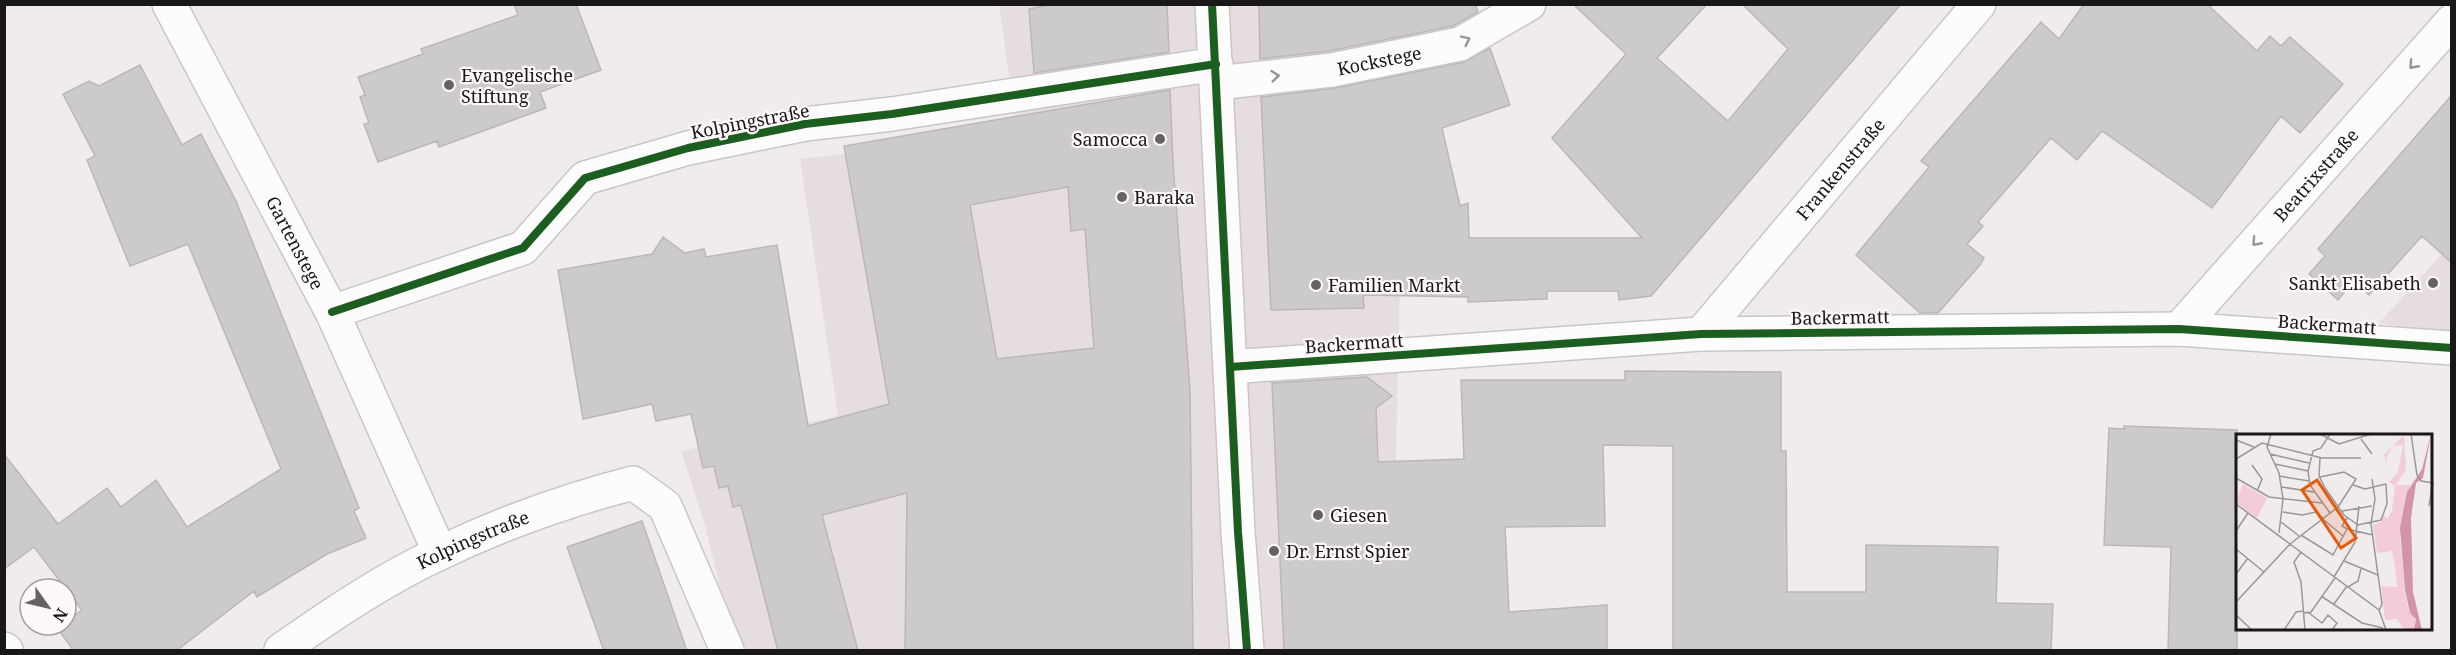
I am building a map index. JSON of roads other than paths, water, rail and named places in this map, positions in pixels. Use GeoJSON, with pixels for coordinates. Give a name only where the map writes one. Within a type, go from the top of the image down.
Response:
{"type":"FeatureCollection","features":[{"type":"Feature","properties":{"kind":"street","name":"Gartenstege"},"geometry":{"type":"LineString","coordinates":[[169,4],[332,312],[440,553]]}},
{"type":"Feature","properties":{"kind":"street"},"geometry":{"type":"LineString","coordinates":[[1212,4],[1247,651]]}},
{"type":"Feature","properties":{"kind":"street","name":"Kockstege"},"geometry":{"type":"LineString","coordinates":[[1216,74],[1332,70],[1460,44],[1529,4]]}},
{"type":"Feature","properties":{"kind":"street","name":"Frankenstraße"},"geometry":{"type":"LineString","coordinates":[[1701,334],[1980,4]]}},
{"type":"Feature","properties":{"kind":"street","name":"Beatrixstraße"},"geometry":{"type":"LineString","coordinates":[[2179,329],[2451,21]]}},
{"type":"Feature","properties":{"kind":"street","name":"Kolpingstraße"},"geometry":{"type":"LineString","coordinates":[[332,312],[523,248],[585,178],[688,148],[805,124],[1216,74]]}},
{"type":"Feature","properties":{"kind":"street","name":"Backermatt"},"geometry":{"type":"LineString","coordinates":[[1230,367],[1701,334],[2179,329],[2451,348]]}},
{"type":"Feature","properties":{"kind":"street","name":"Kolpingstraße"},"geometry":{"type":"LineString","coordinates":[[281,651],[330,616],[440,553],[573,498],[633,483],[665,506],[727,651]]}},
{"type":"Feature","properties":{"kind":"place","name":"Evangelische Stiftung"},"geometry":{"type":"Point","coordinates":[449,85]}},
{"type":"Feature","properties":{"kind":"place","name":"Samocca"},"geometry":{"type":"Point","coordinates":[1160,139]}},
{"type":"Feature","properties":{"kind":"place","name":"Baraka"},"geometry":{"type":"Point","coordinates":[1122,197]}},
{"type":"Feature","properties":{"kind":"place","name":"Sankt Elisabeth"},"geometry":{"type":"Point","coordinates":[2433,283]}},
{"type":"Feature","properties":{"kind":"place","name":"Familien Markt"},"geometry":{"type":"Point","coordinates":[1316,285]}},
{"type":"Feature","properties":{"kind":"place","name":"Giesen"},"geometry":{"type":"Point","coordinates":[1318,515]}},
{"type":"Feature","properties":{"kind":"place","name":"Dr. Ernst Spier"},"geometry":{"type":"Point","coordinates":[1274,551]}}]}
